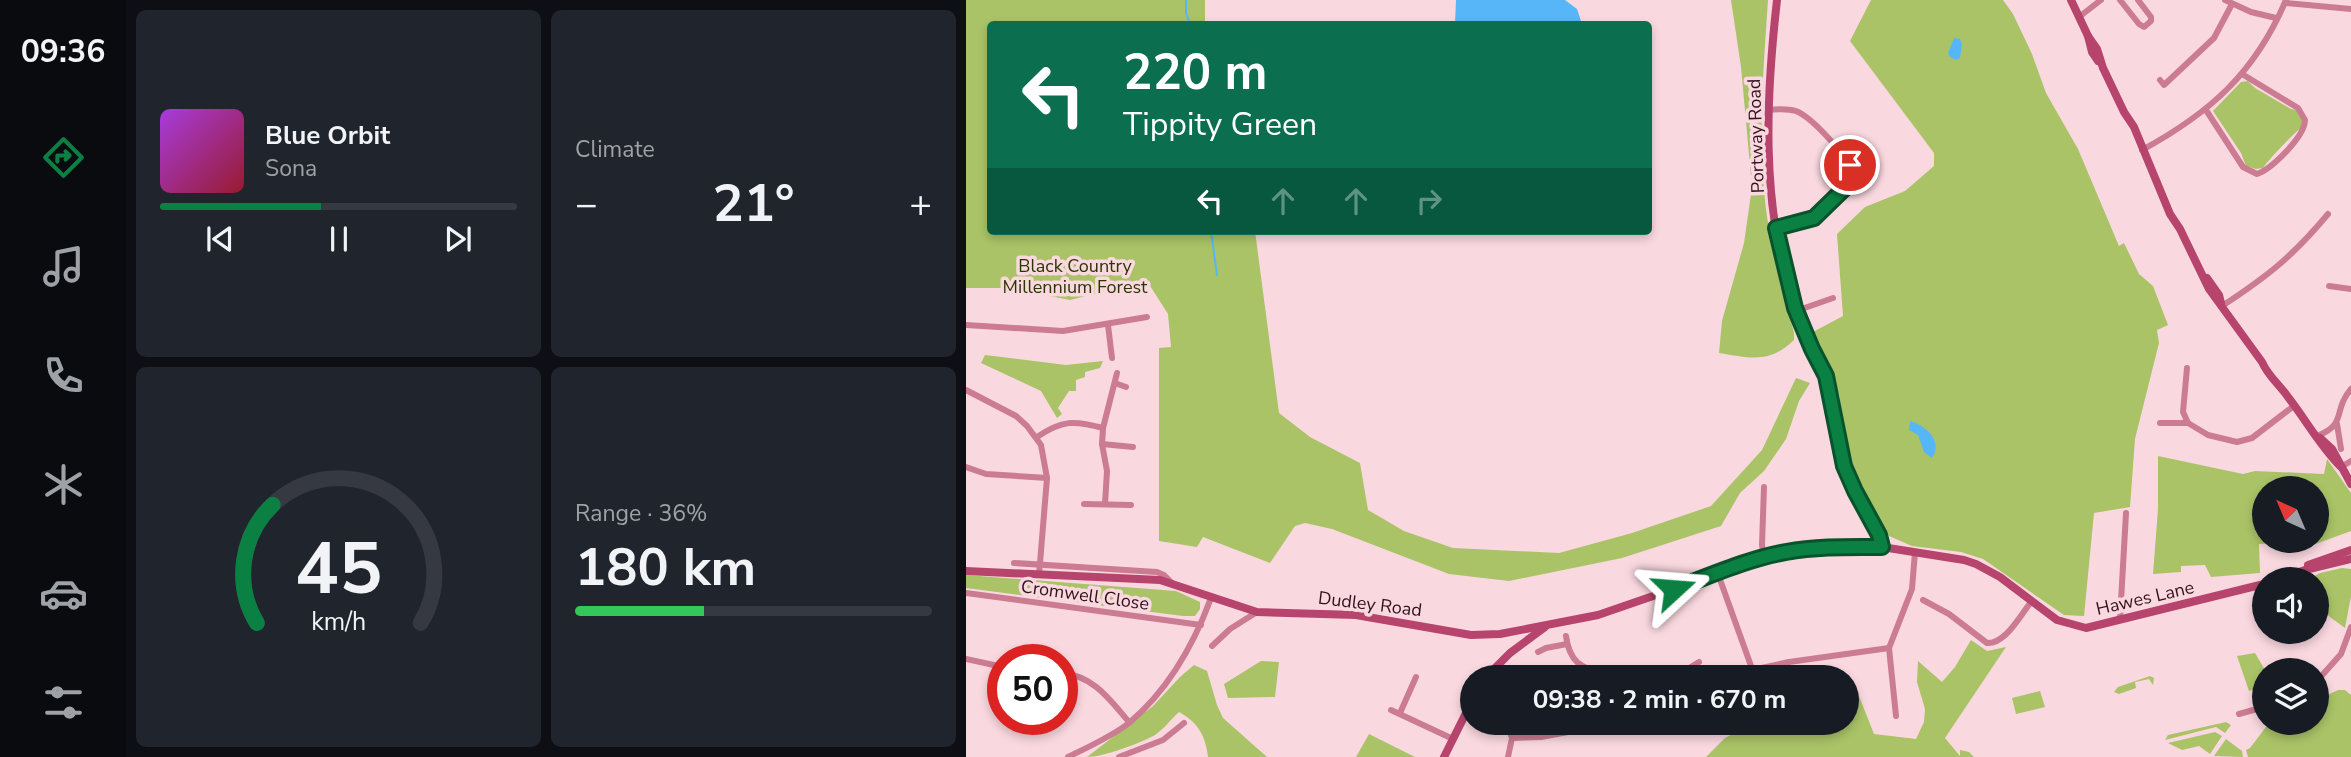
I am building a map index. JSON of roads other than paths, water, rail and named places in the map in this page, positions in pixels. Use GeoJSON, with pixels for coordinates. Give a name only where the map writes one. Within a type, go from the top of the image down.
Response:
{"type":"FeatureCollection","features":[{"type":"Feature","properties":{"kind":"main road","name":"Portway Road"},"geometry":{"type":"LineString","coordinates":[[1777,0],[1769,66],[1768,110],[1776,228],[1786,279],[1796,311],[1826,376],[1848,477],[1879,535],[1882,547]]}},
{"type":"Feature","properties":{"kind":"main road"},"geometry":{"type":"LineString","coordinates":[[2071,0],[2088,36],[2092,52],[2103,68],[2124,112],[2130,132],[2175,212],[2180,229],[2214,299],[2222,306],[2262,362],[2272,369],[2279,385],[2318,436],[2332,449],[2349,481]]}},
{"type":"Feature","properties":{"kind":"main road","name":"Dudley Road"},"geometry":{"type":"LineString","coordinates":[[966,571],[1040,571],[1144,578],[1174,584],[1257,612],[1356,615],[1471,635],[1500,634],[1598,615],[1764,557],[1820,547],[1882,547]]}},
{"type":"Feature","properties":{"kind":"main road","name":"Hawes Lane"},"geometry":{"type":"LineString","coordinates":[[1882,547],[1976,564],[2000,577],[2057,620],[2086,628],[2252,587]]}},
{"type":"Feature","properties":{"kind":"main road"},"geometry":{"type":"LineString","coordinates":[[2305,567],[2351,550]]}},
{"type":"Feature","properties":{"kind":"main road"},"geometry":{"type":"LineString","coordinates":[[2318,567],[2351,559]]}},
{"type":"Feature","properties":{"kind":"main road"},"geometry":{"type":"LineString","coordinates":[[1498,665],[1547,626]]}},
{"type":"Feature","properties":{"kind":"main road"},"geometry":{"type":"LineString","coordinates":[[1444,757],[1460,724]]}},
{"type":"Feature","properties":{"kind":"street"},"geometry":{"type":"LineString","coordinates":[[2079,17],[2101,0]]}},
{"type":"Feature","properties":{"kind":"street"},"geometry":{"type":"LineString","coordinates":[[2120,0],[2144,27],[2151,21],[2151,17],[2138,0]]}},
{"type":"Feature","properties":{"kind":"street"},"geometry":{"type":"LineString","coordinates":[[2225,0],[2276,19]]}},
{"type":"Feature","properties":{"kind":"street"},"geometry":{"type":"LineString","coordinates":[[2142,150],[2191,122],[2242,74],[2285,1],[2351,9]]}},
{"type":"Feature","properties":{"kind":"street"},"geometry":{"type":"LineString","coordinates":[[2160,80],[2164,85],[2206,48],[2232,4]]}},
{"type":"Feature","properties":{"kind":"street"},"geometry":{"type":"LineString","coordinates":[[2206,110],[2243,167],[2257,174],[2268,169],[2301,134],[2305,120],[2298,108],[2242,74]]}},
{"type":"Feature","properties":{"kind":"street"},"geometry":{"type":"LineString","coordinates":[[1768,110],[1790,110],[1807,118],[1843,155],[1853,173],[1851,182],[1814,218],[1776,228]]}},
{"type":"Feature","properties":{"kind":"street"},"geometry":{"type":"LineString","coordinates":[[2222,306],[2280,267],[2328,214]]}},
{"type":"Feature","properties":{"kind":"street"},"geometry":{"type":"LineString","coordinates":[[2329,286],[2351,289]]}},
{"type":"Feature","properties":{"kind":"street"},"geometry":{"type":"LineString","coordinates":[[1796,311],[1833,298]]}},
{"type":"Feature","properties":{"kind":"street"},"geometry":{"type":"LineString","coordinates":[[966,324],[1063,331],[1147,317]]}},
{"type":"Feature","properties":{"kind":"street"},"geometry":{"type":"LineString","coordinates":[[1108,325],[1112,358]]}},
{"type":"Feature","properties":{"kind":"street"},"geometry":{"type":"LineString","coordinates":[[2187,368],[2183,412],[2188,423]]}},
{"type":"Feature","properties":{"kind":"street"},"geometry":{"type":"LineString","coordinates":[[1105,504],[1107,471],[1102,428],[1118,373]]}},
{"type":"Feature","properties":{"kind":"street"},"geometry":{"type":"LineString","coordinates":[[1115,383],[1126,387]]}},
{"type":"Feature","properties":{"kind":"street"},"geometry":{"type":"LineString","coordinates":[[2341,449],[2337,424],[2341,402],[2351,389]]}},
{"type":"Feature","properties":{"kind":"street"},"geometry":{"type":"LineString","coordinates":[[966,390],[1016,416],[1037,437],[1046,465],[1040,571],[1014,563]]}},
{"type":"Feature","properties":{"kind":"street"},"geometry":{"type":"LineString","coordinates":[[2160,423],[2188,423],[2208,435],[2245,441],[2295,405]]}},
{"type":"Feature","properties":{"kind":"street"},"geometry":{"type":"LineString","coordinates":[[1037,437],[1052,427],[1072,422],[1102,428]]}},
{"type":"Feature","properties":{"kind":"street"},"geometry":{"type":"LineString","coordinates":[[2318,436],[2337,424]]}},
{"type":"Feature","properties":{"kind":"street"},"geometry":{"type":"LineString","coordinates":[[1102,444],[1133,447]]}},
{"type":"Feature","properties":{"kind":"street"},"geometry":{"type":"LineString","coordinates":[[2340,467],[2351,461]]}},
{"type":"Feature","properties":{"kind":"street"},"geometry":{"type":"LineString","coordinates":[[966,467],[986,474],[1047,478]]}},
{"type":"Feature","properties":{"kind":"street"},"geometry":{"type":"LineString","coordinates":[[1764,487],[1764,557]]}},
{"type":"Feature","properties":{"kind":"street"},"geometry":{"type":"LineString","coordinates":[[1084,504],[1131,505]]}},
{"type":"Feature","properties":{"kind":"street"},"geometry":{"type":"LineString","coordinates":[[2116,521],[2125,517],[2120,619]]}},
{"type":"Feature","properties":{"kind":"street"},"geometry":{"type":"LineString","coordinates":[[1896,716],[1888,648],[1912,589],[1915,552]]}},
{"type":"Feature","properties":{"kind":"street"},"geometry":{"type":"LineString","coordinates":[[1718,574],[1751,665]]}},
{"type":"Feature","properties":{"kind":"street","name":"Cromwell Close"},"geometry":{"type":"LineString","coordinates":[[966,593],[1201,625]]}},
{"type":"Feature","properties":{"kind":"street"},"geometry":{"type":"LineString","coordinates":[[1068,757],[1129,722],[1161,688],[1201,625],[1211,598]]}},
{"type":"Feature","properties":{"kind":"street"},"geometry":{"type":"LineString","coordinates":[[1923,600],[1949,614],[1991,644],[2002,638],[2032,601]]}},
{"type":"Feature","properties":{"kind":"street"},"geometry":{"type":"LineString","coordinates":[[1212,646],[1230,629],[1257,612]]}},
{"type":"Feature","properties":{"kind":"street"},"geometry":{"type":"LineString","coordinates":[[2329,669],[2341,654],[2351,627]]}},
{"type":"Feature","properties":{"kind":"street"},"geometry":{"type":"LineString","coordinates":[[1538,652],[1566,640],[1579,665]]}},
{"type":"Feature","properties":{"kind":"street"},"geometry":{"type":"LineString","coordinates":[[1780,665],[1888,648]]}},
{"type":"Feature","properties":{"kind":"street"},"geometry":{"type":"LineString","coordinates":[[966,659],[987,664]]}},
{"type":"Feature","properties":{"kind":"street"},"geometry":{"type":"LineString","coordinates":[[1694,665],[1699,662]]}},
{"type":"Feature","properties":{"kind":"street"},"geometry":{"type":"LineString","coordinates":[[1078,677],[1088,680],[1105,693],[1129,722]]}},
{"type":"Feature","properties":{"kind":"street"},"geometry":{"type":"LineString","coordinates":[[1400,713],[1416,677]]}},
{"type":"Feature","properties":{"kind":"street"},"geometry":{"type":"LineString","coordinates":[[1391,710],[1452,739]]}},
{"type":"Feature","properties":{"kind":"street"},"geometry":{"type":"LineString","coordinates":[[2239,713],[2252,710]]}},
{"type":"Feature","properties":{"kind":"street"},"geometry":{"type":"LineString","coordinates":[[1119,757],[1137,754],[1163,740],[1184,723]]}},
{"type":"Feature","properties":{"kind":"street"},"geometry":{"type":"LineString","coordinates":[[1508,757],[1511,735]]}},
{"type":"Feature","properties":{"kind":"street"},"geometry":{"type":"LineString","coordinates":[[1512,738],[1552,735]]}},
{"type":"Feature","properties":{"kind":"water"},"geometry":{"type":"Polygon","coordinates":[[[1456,0],[1565,0],[1577,9],[1581,21],[1455,21],[1456,0]]]}},
{"type":"Feature","properties":{"kind":"water"},"geometry":{"type":"Polygon","coordinates":[[[1954,38],[1960,39],[1962,44],[1960,58],[1956,60],[1948,53],[1954,38]]]}},
{"type":"Feature","properties":{"kind":"water"},"geometry":{"type":"Polygon","coordinates":[[[1910,421],[1927,430],[1934,440],[1936,446],[1932,458],[1924,452],[1918,435],[1909,430],[1910,421]]]}},
{"type":"Feature","properties":{"kind":"waterway"},"geometry":{"type":"LineString","coordinates":[[1186,0],[1189,21]]}},
{"type":"Feature","properties":{"kind":"waterway"},"geometry":{"type":"LineString","coordinates":[[1212,235],[1217,275]]}},
{"type":"Feature","properties":{"kind":"park label","name":"Black Country Millennium Forest"},"geometry":{"type":"Point","coordinates":[1075,276]}}]}
